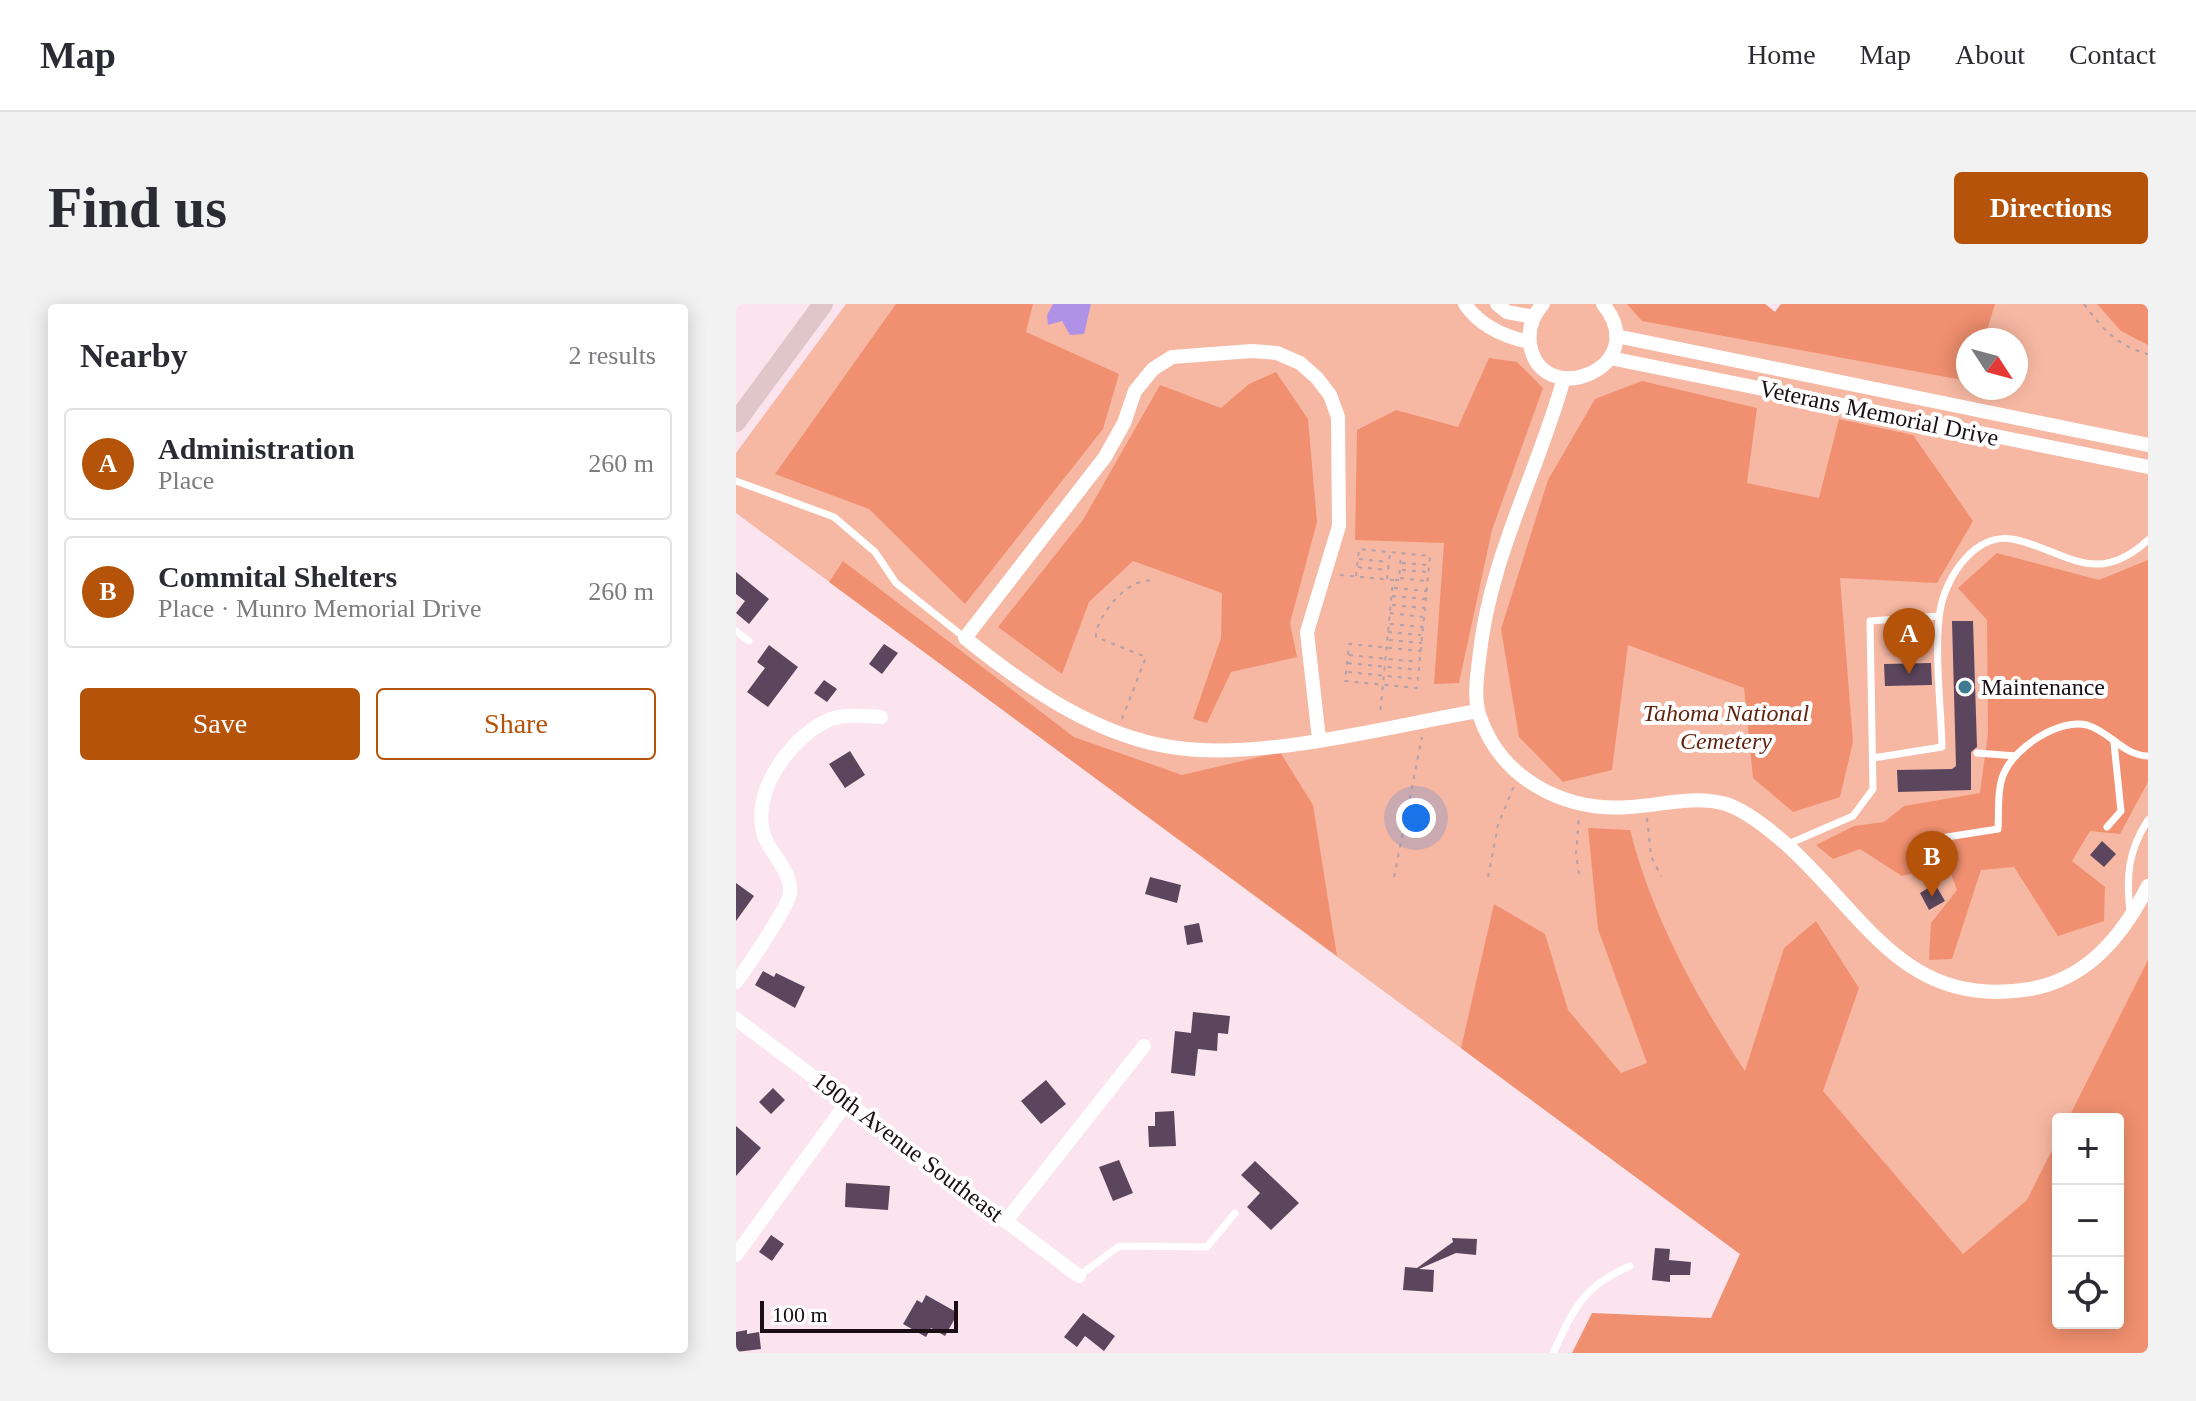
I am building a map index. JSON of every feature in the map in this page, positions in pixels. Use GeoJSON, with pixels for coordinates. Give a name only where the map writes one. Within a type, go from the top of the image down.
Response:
{"type":"FeatureCollection","features":[{"type":"Feature","properties":{"kind":"main road"},"geometry":{"type":"LineString","coordinates":[[736,422],[823,304]]}},
{"type":"Feature","properties":{"kind":"street"},"geometry":{"type":"LineString","coordinates":[[1465,304],[1489,327],[1510,338],[1530,342]]}},
{"type":"Feature","properties":{"kind":"street"},"geometry":{"type":"LineString","coordinates":[[1497,304],[1507,312],[1534,317]]}},
{"type":"Feature","properties":{"kind":"street"},"geometry":{"type":"LineString","coordinates":[[1543,304],[1534,317],[1530,342],[1541,365],[1564,378],[1594,374],[1610,358],[1616,336],[1610,313],[1603,304]]}},
{"type":"Feature","properties":{"kind":"street","name":"Veterans Memorial Drive"},"geometry":{"type":"LineString","coordinates":[[1616,336],[2148,445]]}},
{"type":"Feature","properties":{"kind":"street"},"geometry":{"type":"LineString","coordinates":[[1319,739],[1307,632],[1339,526],[1338,417],[1330,395],[1300,363],[1277,353],[1252,351],[1172,357],[1142,379],[1105,457],[965,638],[1022,685],[1117,731],[1176,748],[1224,752],[1319,739],[1478,711]]}},
{"type":"Feature","properties":{"kind":"street","name":"Veterans Memorial Drive"},"geometry":{"type":"LineString","coordinates":[[1610,358],[2148,467]]}},
{"type":"Feature","properties":{"kind":"street"},"geometry":{"type":"LineString","coordinates":[[1564,378],[1540,455],[1500,552],[1482,626],[1478,711],[1491,741],[1518,773],[1553,795],[1596,808],[1679,800],[1726,804],[1768,828],[1904,965],[1933,981],[1955,988],[1984,993],[2042,987],[2096,959],[2122,933],[2148,886]]}},
{"type":"Feature","properties":{"kind":"street"},"geometry":{"type":"LineString","coordinates":[[736,982],[791,895],[789,877],[764,835],[760,810],[780,764],[799,742],[828,720],[854,716],[881,717]]}},
{"type":"Feature","properties":{"kind":"street","name":"190th Avenue Southeast"},"geometry":{"type":"LineString","coordinates":[[736,1019],[1079,1276]]}},
{"type":"Feature","properties":{"kind":"street"},"geometry":{"type":"LineString","coordinates":[[1006,1221],[1144,1046]]}},
{"type":"Feature","properties":{"kind":"street"},"geometry":{"type":"LineString","coordinates":[[736,1255],[848,1101]]}},
{"type":"Feature","properties":{"kind":"lane"},"geometry":{"type":"LineString","coordinates":[[736,481],[834,517],[875,552],[896,583],[965,638]]}},
{"type":"Feature","properties":{"kind":"lane"},"geometry":{"type":"LineString","coordinates":[[1873,758],[1942,747],[1939,616],[1950,579],[1967,556],[1990,542],[2015,539],[2074,563],[2104,563],[2134,552],[2148,540]]}},
{"type":"Feature","properties":{"kind":"lane"},"geometry":{"type":"LineString","coordinates":[[1786,845],[1853,816],[1873,789],[1870,621],[1939,616]]}},
{"type":"Feature","properties":{"kind":"lane"},"geometry":{"type":"LineString","coordinates":[[736,631],[749,641]]}},
{"type":"Feature","properties":{"kind":"lane"},"geometry":{"type":"LineString","coordinates":[[1920,874],[1923,855],[1934,839],[1998,829],[2003,773],[2016,756],[2059,728],[2074,724],[2096,729],[2128,751],[2148,756]]}},
{"type":"Feature","properties":{"kind":"lane"},"geometry":{"type":"LineString","coordinates":[[2107,827],[2121,811],[2114,741]]}},
{"type":"Feature","properties":{"kind":"lane"},"geometry":{"type":"LineString","coordinates":[[1977,753],[2016,756]]}},
{"type":"Feature","properties":{"kind":"lane"},"geometry":{"type":"LineString","coordinates":[[2131,917],[2126,877],[2134,842],[2148,820]]}},
{"type":"Feature","properties":{"kind":"lane"},"geometry":{"type":"LineString","coordinates":[[1079,1276],[1119,1246],[1207,1247],[1235,1213]]}},
{"type":"Feature","properties":{"kind":"lane"},"geometry":{"type":"LineString","coordinates":[[1553,1353],[1573,1310],[1598,1280],[1630,1266]]}},
{"type":"Feature","properties":{"kind":"path"},"geometry":{"type":"LineString","coordinates":[[2084,304],[2104,331],[2126,346],[2148,354]]}},
{"type":"Feature","properties":{"kind":"path"},"geometry":{"type":"LineString","coordinates":[[1356,576],[1359,549],[1430,556],[1422,643],[1417,688],[1345,681],[1349,644],[1421,651]]}},
{"type":"Feature","properties":{"kind":"path"},"geometry":{"type":"LineString","coordinates":[[1387,579],[1390,552]]}},
{"type":"Feature","properties":{"kind":"path"},"geometry":{"type":"LineString","coordinates":[[1399,578],[1401,553]]}},
{"type":"Feature","properties":{"kind":"path"},"geometry":{"type":"LineString","coordinates":[[1358,559],[1389,562]]}},
{"type":"Feature","properties":{"kind":"path"},"geometry":{"type":"LineString","coordinates":[[1400,562],[1429,565]]}},
{"type":"Feature","properties":{"kind":"path"},"geometry":{"type":"LineString","coordinates":[[1357,567],[1388,570]]}},
{"type":"Feature","properties":{"kind":"path"},"geometry":{"type":"LineString","coordinates":[[1400,569],[1428,572]]}},
{"type":"Feature","properties":{"kind":"path"},"geometry":{"type":"LineString","coordinates":[[1326,573],[1428,581]]}},
{"type":"Feature","properties":{"kind":"path"},"geometry":{"type":"LineString","coordinates":[[1117,731],[1146,657],[1096,637],[1096,629],[1122,593],[1133,584],[1152,580]]}},
{"type":"Feature","properties":{"kind":"path"},"geometry":{"type":"LineString","coordinates":[[1379,728],[1393,580]]}},
{"type":"Feature","properties":{"kind":"path"},"geometry":{"type":"LineString","coordinates":[[1393,588],[1427,591]]}},
{"type":"Feature","properties":{"kind":"path"},"geometry":{"type":"LineString","coordinates":[[1392,596],[1426,599]]}},
{"type":"Feature","properties":{"kind":"path"},"geometry":{"type":"LineString","coordinates":[[1391,605],[1425,608]]}},
{"type":"Feature","properties":{"kind":"path"},"geometry":{"type":"LineString","coordinates":[[1390,613],[1424,617]]}},
{"type":"Feature","properties":{"kind":"path"},"geometry":{"type":"LineString","coordinates":[[1389,624],[1423,627]]}},
{"type":"Feature","properties":{"kind":"path"},"geometry":{"type":"LineString","coordinates":[[1388,632],[1422,635]]}},
{"type":"Feature","properties":{"kind":"path"},"geometry":{"type":"LineString","coordinates":[[1388,640],[1422,643]]}},
{"type":"Feature","properties":{"kind":"path"},"geometry":{"type":"LineString","coordinates":[[1348,655],[1420,662]]}},
{"type":"Feature","properties":{"kind":"path"},"geometry":{"type":"LineString","coordinates":[[1347,663],[1419,670]]}},
{"type":"Feature","properties":{"kind":"path"},"geometry":{"type":"LineString","coordinates":[[1346,672],[1418,679]]}},
{"type":"Feature","properties":{"kind":"path"},"geometry":{"type":"LineString","coordinates":[[1394,877],[1426,720]]}},
{"type":"Feature","properties":{"kind":"path"},"geometry":{"type":"LineString","coordinates":[[1488,877],[1498,825],[1518,773]]}},
{"type":"Feature","properties":{"kind":"path"},"geometry":{"type":"LineString","coordinates":[[1579,874],[1576,847],[1581,805]]}},
{"type":"Feature","properties":{"kind":"path"},"geometry":{"type":"LineString","coordinates":[[1646,805],[1651,856],[1661,876]]}},
{"type":"Feature","properties":{"kind":"green space","name":"Tahoma National Cemetery"},"geometry":{"type":"Polygon","coordinates":[[[846,304],[1765,304],[1775,312],[1781,304],[2148,304],[2148,1228],[2124,1141],[2124,1113],[2052,1113],[2052,1324],[1874,1353],[736,513],[736,453],[846,304]]]}},
{"type":"Feature","properties":{"kind":"shaded area"},"geometry":{"type":"Polygon","coordinates":[[[896,304],[1033,304],[1026,332],[1119,374],[1103,429],[965,604],[869,509],[775,474],[896,304]]]}},
{"type":"Feature","properties":{"kind":"shaded area"},"geometry":{"type":"Polygon","coordinates":[[[1053,304],[1091,304],[1084,334],[1070,335],[1062,321],[1048,325],[1047,315],[1053,304]]]}},
{"type":"Feature","properties":{"kind":"shaded area"},"geometry":{"type":"Polygon","coordinates":[[[1627,304],[1765,304],[1775,312],[1781,304],[1995,304],[1988,328],[1956,328],[1956,379],[1642,321],[1627,304]]]}},
{"type":"Feature","properties":{"kind":"shaded area"},"geometry":{"type":"Polygon","coordinates":[[[2097,304],[2148,304],[2148,345],[2121,331],[2097,304]]]}},
{"type":"Feature","properties":{"kind":"shaded area"},"geometry":{"type":"Polygon","coordinates":[[[1489,358],[1517,362],[1543,388],[1492,530],[1459,683],[1434,684],[1444,543],[1355,540],[1357,430],[1396,410],[1458,427],[1489,358]]]}},
{"type":"Feature","properties":{"kind":"shaded area"},"geometry":{"type":"Polygon","coordinates":[[[1276,372],[1308,419],[1317,522],[1290,623],[1297,657],[1231,672],[1207,723],[1193,719],[1221,638],[1222,593],[1133,561],[1089,602],[1062,674],[998,627],[1083,520],[1160,385],[1221,408],[1249,384],[1276,372]]]}},
{"type":"Feature","properties":{"kind":"shaded area"},"geometry":{"type":"Polygon","coordinates":[[[1642,381],[1757,408],[1747,483],[1819,498],[1839,419],[1913,435],[1973,521],[1937,583],[1840,578],[1853,742],[1840,797],[1793,812],[1753,778],[1744,688],[1628,645],[1612,770],[1563,782],[1519,737],[1501,629],[1548,480],[1595,399],[1642,381]]]}},
{"type":"Feature","properties":{"kind":"shaded area"},"geometry":{"type":"Polygon","coordinates":[[[1997,553],[2099,580],[2148,560],[2148,782],[2120,834],[2090,831],[2072,861],[2105,887],[2104,921],[2058,936],[2014,867],[1981,870],[1952,959],[1929,960],[1931,923],[1957,890],[1948,866],[1902,876],[1860,849],[1833,859],[1816,845],[1854,826],[1884,822],[1904,806],[1980,793],[1988,733],[1987,620],[1958,588],[1997,553]]]}},
{"type":"Feature","properties":{"kind":"shaded area"},"geometry":{"type":"Polygon","coordinates":[[[843,561],[1074,737],[1182,775],[1280,752],[1313,805],[1337,956],[829,582],[843,561]]]}},
{"type":"Feature","properties":{"kind":"shaded area"},"geometry":{"type":"Polygon","coordinates":[[[1588,828],[1630,830],[1650,894],[1677,955],[1745,1071],[1784,948],[1816,921],[1859,988],[1823,1091],[1963,1254],[2027,1200],[2052,1150],[2052,1329],[2124,1329],[2124,1113],[2071,1113],[2148,960],[2148,1353],[1572,1353],[1592,1313],[1711,1318],[1740,1254],[1461,1048],[1494,904],[1545,934],[1568,1010],[1621,1073],[1647,1063],[1598,929],[1588,828]]]}},
{"type":"Feature","properties":{"kind":"building"},"geometry":{"type":"Polygon","coordinates":[[[736,572],[769,599],[749,624],[736,613],[745,601],[736,594],[736,572]]]}},
{"type":"Feature","properties":{"kind":"building","name":"Maintenance"},"geometry":{"type":"Polygon","coordinates":[[[1952,621],[1973,621],[1977,747],[1971,752],[1971,790],[1898,792],[1897,770],[1952,769],[1956,766],[1952,621]]]}},
{"type":"Feature","properties":{"kind":"building"},"geometry":{"type":"Polygon","coordinates":[[[884,644],[898,653],[882,674],[869,664],[884,644]]]}},
{"type":"Feature","properties":{"kind":"building"},"geometry":{"type":"Polygon","coordinates":[[[769,645],[798,667],[768,707],[747,692],[765,668],[757,662],[769,645]]]}},
{"type":"Feature","properties":{"kind":"building"},"geometry":{"type":"Polygon","coordinates":[[[1931,663],[1932,685],[1885,686],[1884,664],[1931,663]]]}},
{"type":"Feature","properties":{"kind":"building"},"geometry":{"type":"Polygon","coordinates":[[[824,680],[837,689],[827,702],[814,693],[824,680]]]}},
{"type":"Feature","properties":{"kind":"building"},"geometry":{"type":"Polygon","coordinates":[[[850,751],[865,775],[845,788],[829,764],[850,751]]]}},
{"type":"Feature","properties":{"kind":"building"},"geometry":{"type":"Polygon","coordinates":[[[2102,841],[2116,854],[2104,867],[2090,855],[2102,841]]]}},
{"type":"Feature","properties":{"kind":"building"},"geometry":{"type":"Polygon","coordinates":[[[1150,877],[1181,885],[1177,903],[1145,894],[1150,877]]]}},
{"type":"Feature","properties":{"kind":"building"},"geometry":{"type":"Polygon","coordinates":[[[736,883],[754,896],[736,921],[736,883]]]}},
{"type":"Feature","properties":{"kind":"building"},"geometry":{"type":"Polygon","coordinates":[[[1935,884],[1945,901],[1929,910],[1920,893],[1935,884]]]}},
{"type":"Feature","properties":{"kind":"building"},"geometry":{"type":"Polygon","coordinates":[[[1199,923],[1203,942],[1187,945],[1184,926],[1199,923]]]}},
{"type":"Feature","properties":{"kind":"building"},"geometry":{"type":"Polygon","coordinates":[[[763,971],[774,977],[776,973],[805,987],[795,1008],[755,985],[763,971]]]}},
{"type":"Feature","properties":{"kind":"building"},"geometry":{"type":"Polygon","coordinates":[[[1193,1012],[1230,1016],[1228,1034],[1218,1033],[1217,1051],[1198,1049],[1195,1076],[1171,1073],[1175,1031],[1191,1033],[1193,1012]]]}},
{"type":"Feature","properties":{"kind":"building"},"geometry":{"type":"Polygon","coordinates":[[[1046,1080],[1066,1104],[1041,1124],[1021,1101],[1046,1080]]]}},
{"type":"Feature","properties":{"kind":"building"},"geometry":{"type":"Polygon","coordinates":[[[773,1088],[785,1100],[771,1114],[759,1102],[773,1088]]]}},
{"type":"Feature","properties":{"kind":"building"},"geometry":{"type":"Polygon","coordinates":[[[1174,1111],[1176,1146],[1149,1147],[1148,1126],[1155,1126],[1155,1112],[1174,1111]]]}},
{"type":"Feature","properties":{"kind":"building"},"geometry":{"type":"Polygon","coordinates":[[[736,1126],[761,1148],[736,1176],[736,1126]]]}},
{"type":"Feature","properties":{"kind":"building"},"geometry":{"type":"Polygon","coordinates":[[[1119,1160],[1133,1193],[1113,1201],[1099,1167],[1119,1160]]]}},
{"type":"Feature","properties":{"kind":"building"},"geometry":{"type":"Polygon","coordinates":[[[1255,1161],[1299,1203],[1271,1230],[1247,1207],[1260,1193],[1241,1175],[1255,1161]]]}},
{"type":"Feature","properties":{"kind":"building"},"geometry":{"type":"Polygon","coordinates":[[[846,1183],[890,1186],[888,1210],[845,1207],[846,1183]]]}},
{"type":"Feature","properties":{"kind":"building"},"geometry":{"type":"Polygon","coordinates":[[[771,1235],[784,1244],[772,1261],[759,1252],[771,1235]]]}},
{"type":"Feature","properties":{"kind":"building"},"geometry":{"type":"Polygon","coordinates":[[[1452,1238],[1477,1239],[1476,1255],[1456,1253],[1419,1269],[1434,1270],[1433,1292],[1403,1290],[1405,1267],[1417,1268],[1453,1242],[1452,1238]]]}},
{"type":"Feature","properties":{"kind":"building"},"geometry":{"type":"Polygon","coordinates":[[[1655,1248],[1670,1249],[1669,1260],[1691,1262],[1690,1275],[1670,1275],[1670,1282],[1652,1280],[1655,1248]]]}},
{"type":"Feature","properties":{"kind":"building"},"geometry":{"type":"Polygon","coordinates":[[[926,1295],[958,1313],[945,1336],[931,1328],[926,1337],[903,1324],[917,1300],[922,1303],[926,1295]]]}},
{"type":"Feature","properties":{"kind":"building"},"geometry":{"type":"Polygon","coordinates":[[[1083,1313],[1115,1336],[1104,1351],[1085,1336],[1077,1347],[1064,1337],[1083,1313]]]}},
{"type":"Feature","properties":{"kind":"building"},"geometry":{"type":"Polygon","coordinates":[[[747,1330],[747,1334],[759,1332],[761,1349],[736,1352],[736,1332],[747,1330]]]}},
{"type":"Feature","properties":{"kind":"place","name":"Administration"},"geometry":{"type":"Point","coordinates":[1909,674]}},
{"type":"Feature","properties":{"kind":"place","name":"Maintenance"},"geometry":{"type":"Point","coordinates":[1965,687]}},
{"type":"Feature","properties":{"kind":"place","name":"Commital Shelters"},"geometry":{"type":"Point","coordinates":[1932,897]}}]}
